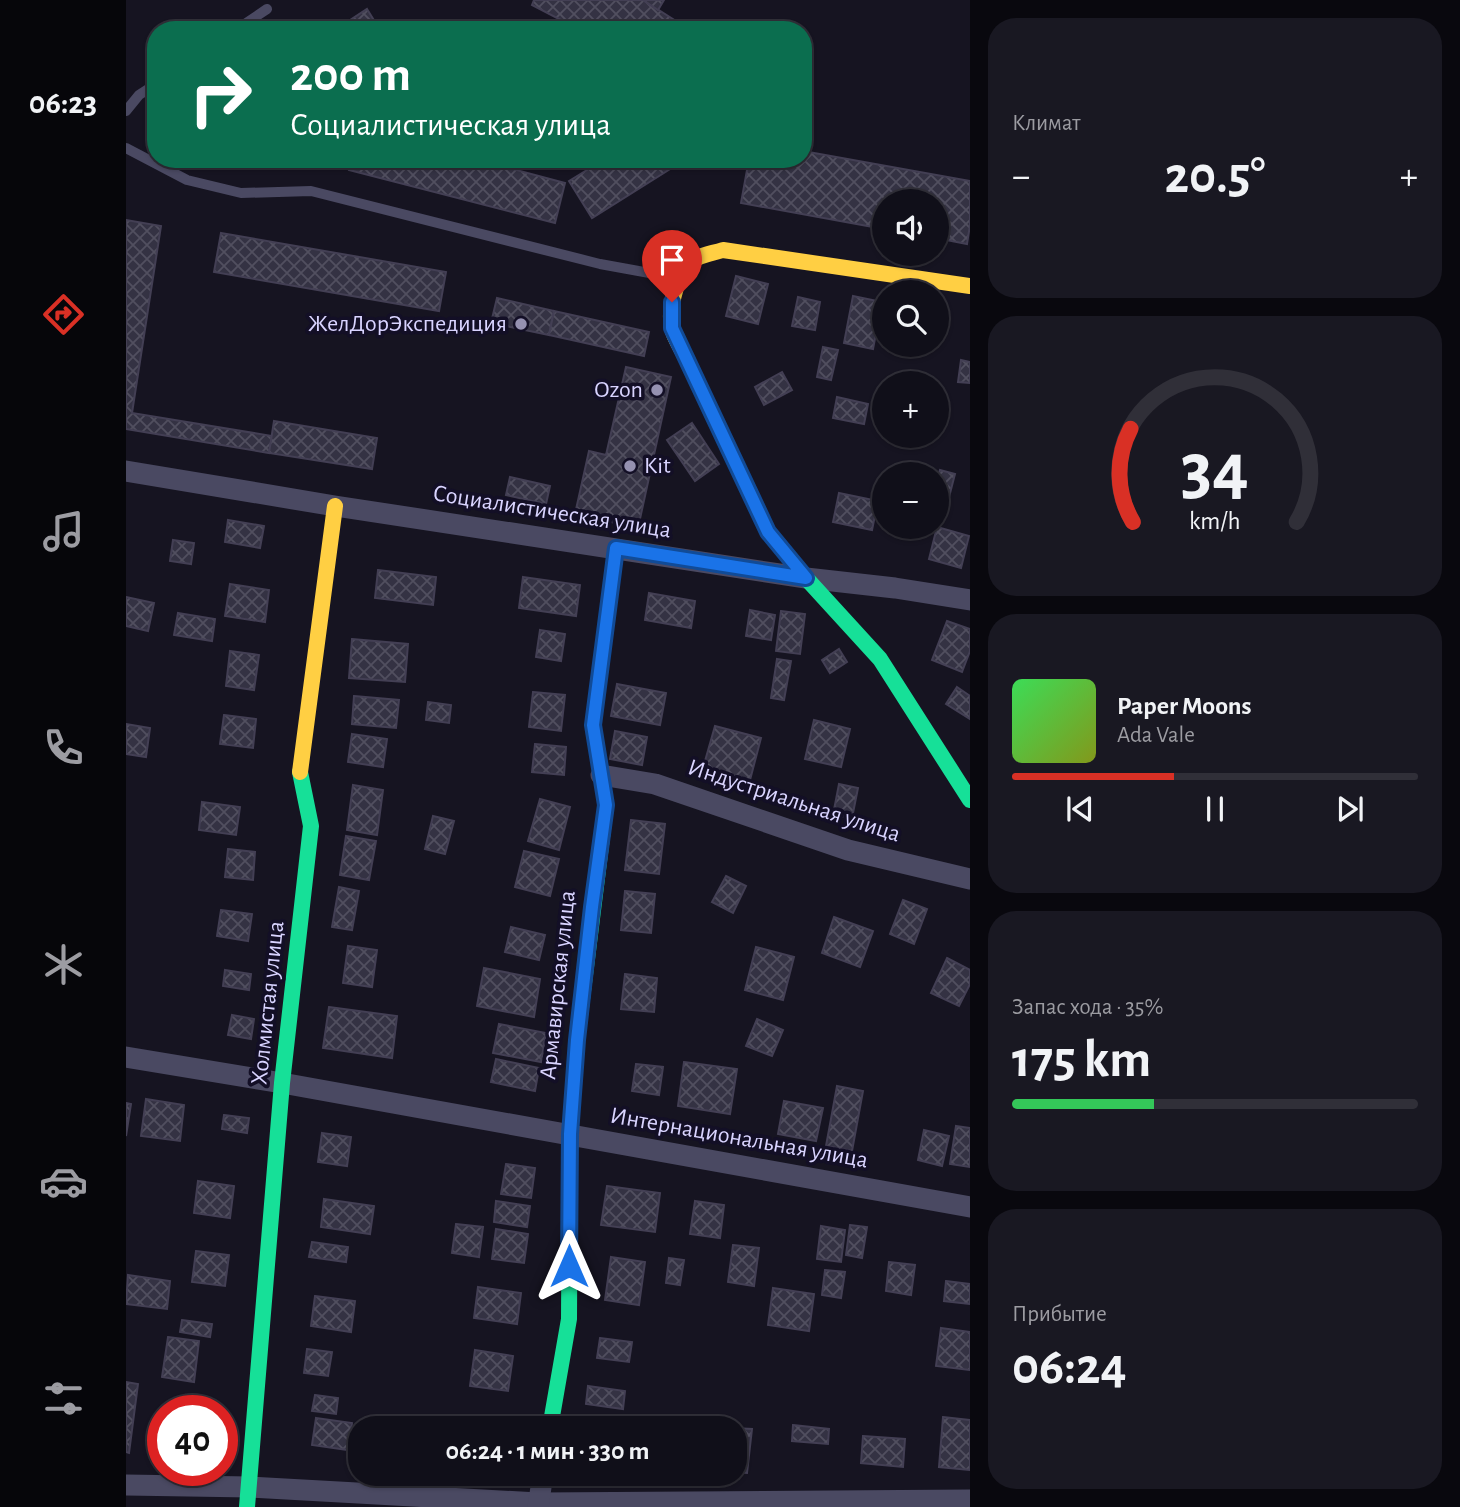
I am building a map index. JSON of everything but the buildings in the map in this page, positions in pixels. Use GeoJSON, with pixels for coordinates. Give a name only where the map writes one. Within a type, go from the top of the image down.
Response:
{"type":"FeatureCollection","features":[{"type":"Feature","properties":{"kind":"street"},"geometry":{"type":"LineString","coordinates":[[970,286],[723,250],[694,260],[680,278],[672,302],[672,328],[768,532],[880,659],[970,800]]}},
{"type":"Feature","properties":{"kind":"street","name":"Социалистическая улица"},"geometry":{"type":"LineString","coordinates":[[126,471],[806,578],[970,600]]}},
{"type":"Feature","properties":{"kind":"street","name":"Холмистая улица"},"geometry":{"type":"LineString","coordinates":[[248,1497],[282,1083],[311,826],[300,771],[335,506]]}},
{"type":"Feature","properties":{"kind":"street","name":"Армавирская улица"},"geometry":{"type":"LineString","coordinates":[[552,1416],[569,1319],[570,1134],[577,1040],[606,805],[593,725],[616,548]]}},
{"type":"Feature","properties":{"kind":"street","name":"Индустриальная улица"},"geometry":{"type":"LineString","coordinates":[[601,775],[655,783],[848,850],[970,879]]}},
{"type":"Feature","properties":{"kind":"street","name":"Интернациональная улица"},"geometry":{"type":"LineString","coordinates":[[126,1057],[970,1207]]}},
{"type":"Feature","properties":{"kind":"street"},"geometry":{"type":"LineString","coordinates":[[126,1485],[248,1497],[538,1505],[970,1500]]}},
{"type":"Feature","properties":{"kind":"street"},"geometry":{"type":"LineString","coordinates":[[538,1505],[541,1486]]}},
{"type":"Feature","properties":{"kind":"lane"},"geometry":{"type":"LineString","coordinates":[[249,21],[267,9]]}},
{"type":"Feature","properties":{"kind":"lane"},"geometry":{"type":"LineString","coordinates":[[126,111],[147,90]]}},
{"type":"Feature","properties":{"kind":"lane"},"geometry":{"type":"LineString","coordinates":[[126,148],[147,159]]}},
{"type":"Feature","properties":{"kind":"lane"},"geometry":{"type":"LineString","coordinates":[[164,168],[187,180],[241,193],[311,191],[600,264],[680,278]]}},
{"type":"Feature","properties":{"kind":"traffic: fast"},"geometry":{"type":"LineString","coordinates":[[686,358],[768,532],[880,659],[970,800]]}},
{"type":"Feature","properties":{"kind":"traffic: fast"},"geometry":{"type":"LineString","coordinates":[[552,1416],[569,1319],[570,1134],[577,1040],[606,805],[593,725],[602,657]]}},
{"type":"Feature","properties":{"kind":"traffic: fast"},"geometry":{"type":"LineString","coordinates":[[247,1507],[282,1083],[311,826],[300,772]]}},
{"type":"Feature","properties":{"kind":"traffic: slow"},"geometry":{"type":"LineString","coordinates":[[686,358],[672,328],[671,310],[675,289],[690,263],[723,250],[970,286]]}},
{"type":"Feature","properties":{"kind":"traffic: slow"},"geometry":{"type":"LineString","coordinates":[[300,772],[335,506]]}},
{"type":"Feature","properties":{"kind":"traffic: jam"},"geometry":{"type":"LineString","coordinates":[[602,657],[616,548]]}},
{"type":"Feature","properties":{"kind":"place","name":"ЖелДорЭкспедиция"},"geometry":{"type":"Point","coordinates":[521,324]}},
{"type":"Feature","properties":{"kind":"place","name":"Ozon"},"geometry":{"type":"Point","coordinates":[657,390]}},
{"type":"Feature","properties":{"kind":"place","name":"Kit"},"geometry":{"type":"Point","coordinates":[630,466]}},
{"type":"Feature","properties":{"kind":"route"},"geometry":{"type":"LineString","coordinates":[[569,1266],[570,1134],[577,1040],[606,805],[593,725],[616,548],[806,578],[768,532],[672,328],[672,302]]}}]}
